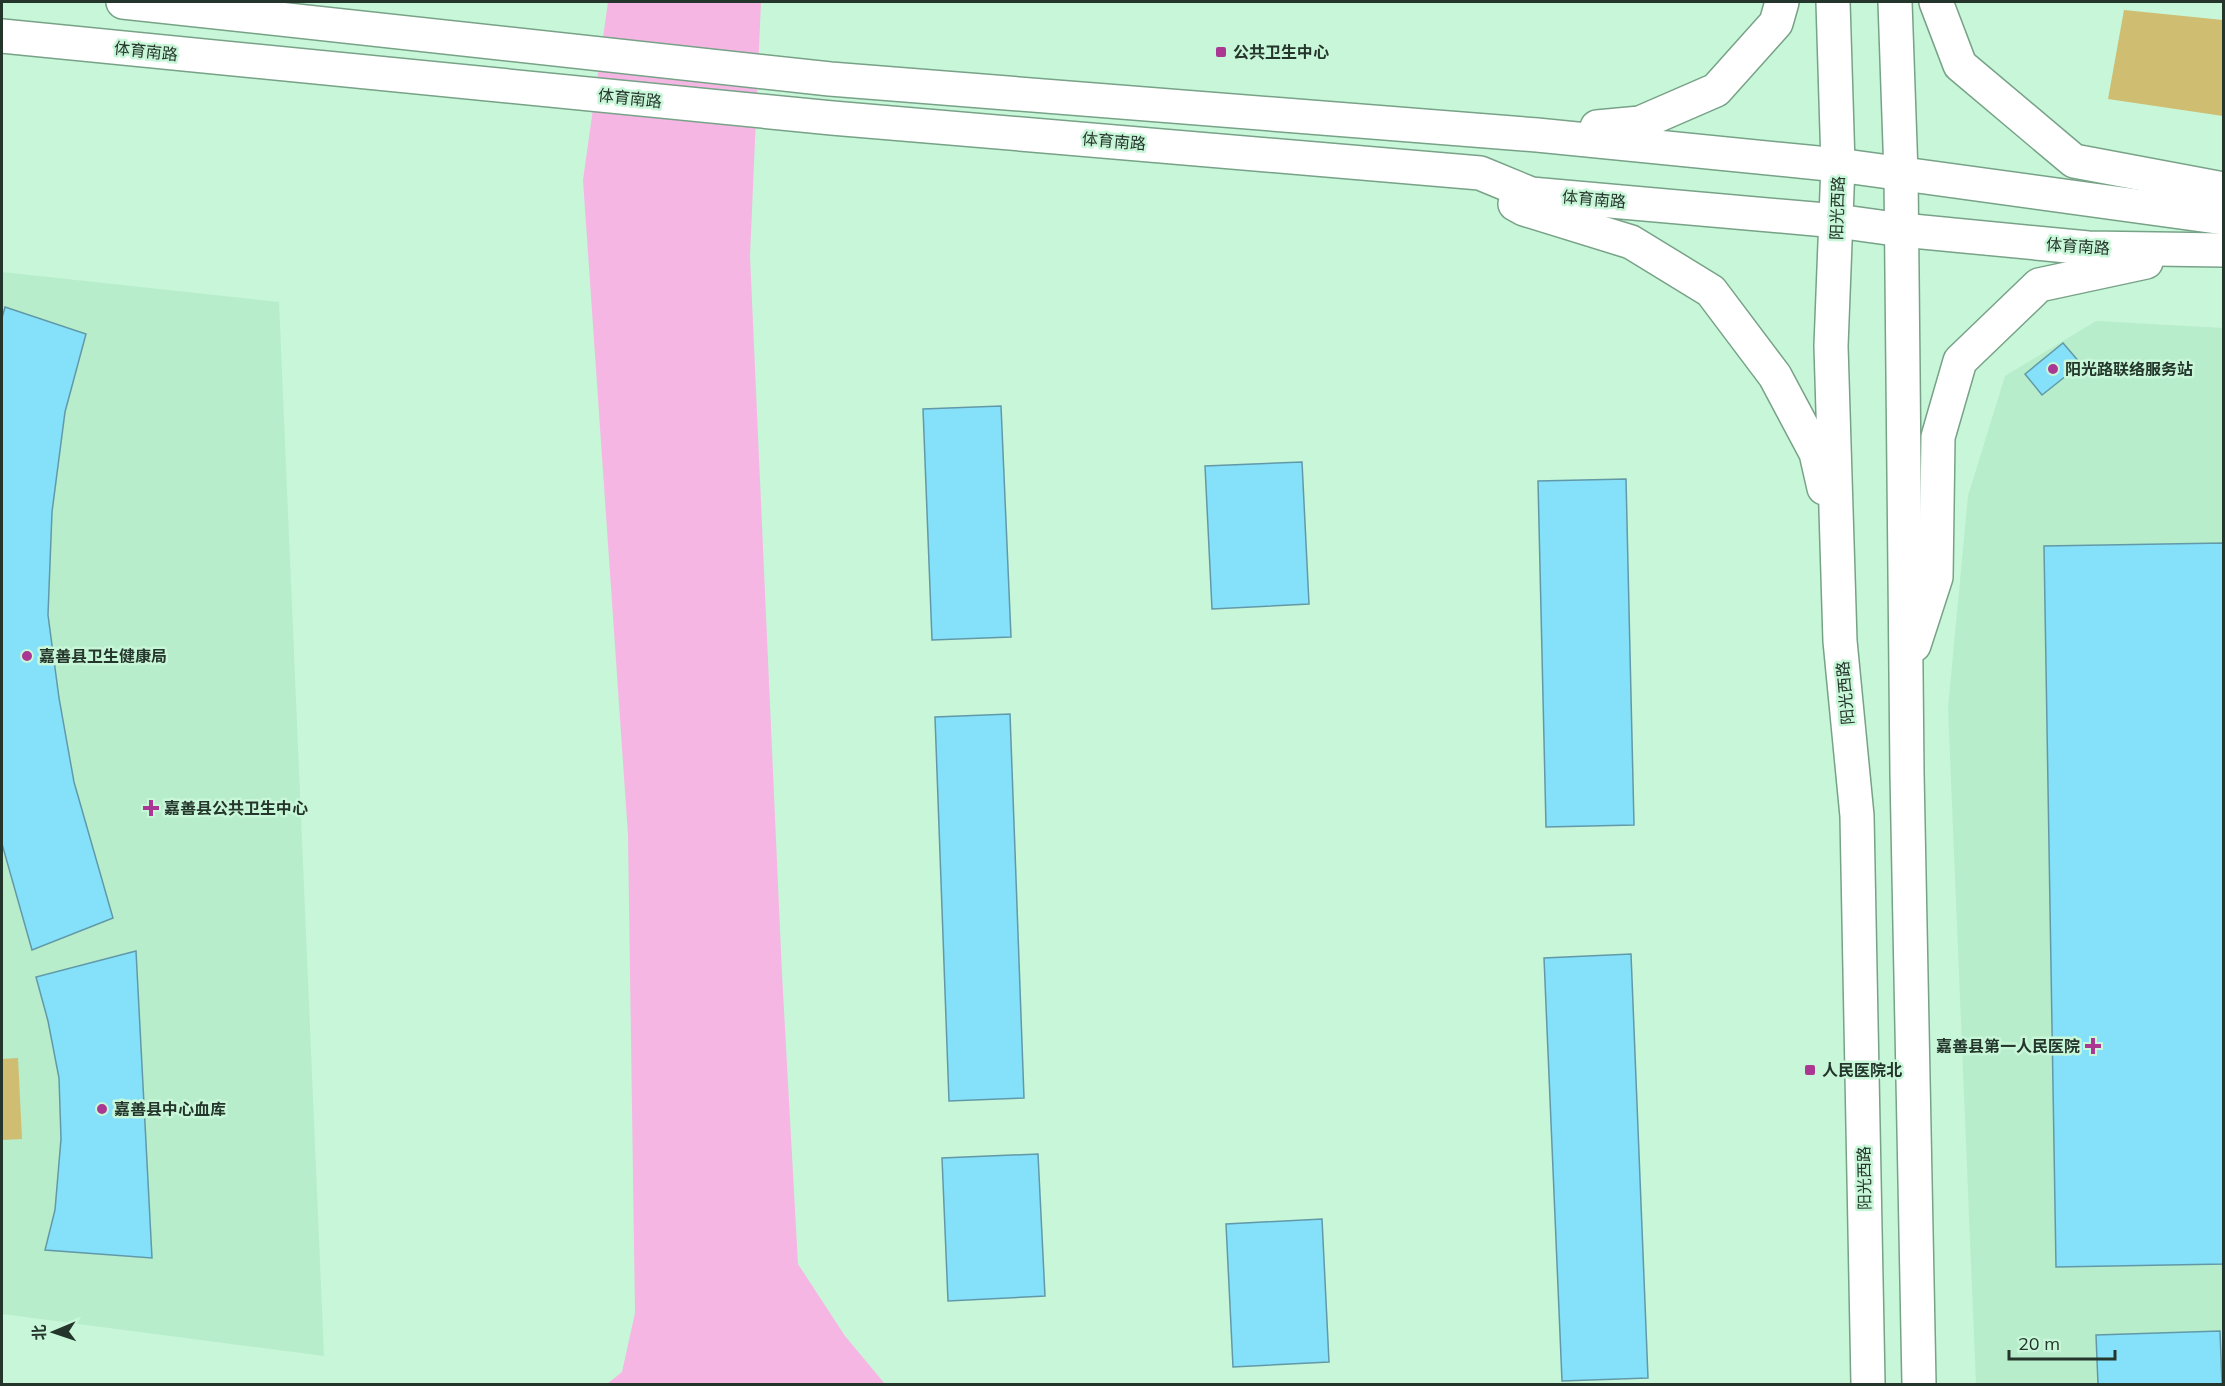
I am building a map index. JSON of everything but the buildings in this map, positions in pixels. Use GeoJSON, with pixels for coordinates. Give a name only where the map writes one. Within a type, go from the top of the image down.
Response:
{"type":"FeatureCollection","features":[{"type":"Feature","properties":{"kind":"main road"},"geometry":{"type":"LineString","coordinates":[[123,2],[830,79],[1537,135],[1838,165],[2223,218]]}},
{"type":"Feature","properties":{"kind":"main road"},"geometry":{"type":"LineString","coordinates":[[1537,135],[1640,123],[1716,90],[1776,23],[1782,2]]}},
{"type":"Feature","properties":{"kind":"main road","name":"阳光西路"},"geometry":{"type":"LineString","coordinates":[[1833,2],[1838,165],[1831,346],[1840,641],[1857,816],[1868,1384]]}},
{"type":"Feature","properties":{"kind":"main road"},"geometry":{"type":"LineString","coordinates":[[1895,2],[1902,230],[1906,672],[1919,1384]]}},
{"type":"Feature","properties":{"kind":"main road"},"geometry":{"type":"LineString","coordinates":[[1936,2],[1960,65],[2074,161],[2223,189]]}},
{"type":"Feature","properties":{"kind":"main road","name":"体育南路"},"geometry":{"type":"LineString","coordinates":[[2,36],[832,118],[1480,173],[1530,194],[1836,221],[1902,230],[2088,248],[2214,250]]}},
{"type":"Feature","properties":{"kind":"main road"},"geometry":{"type":"LineString","coordinates":[[1455,171],[1524,209],[1631,242],[1711,291],[1775,376],[1816,453],[1838,550]]}},
{"type":"Feature","properties":{"kind":"main road"},"geometry":{"type":"LineString","coordinates":[[1906,672],[1936,577],[1938,437],[1959,361],[2039,285],[2214,250]]}},
{"type":"Feature","properties":{"kind":"shaded area"},"geometry":{"type":"Polygon","coordinates":[[[608,2],[761,2],[750,256],[782,974],[798,1264],[845,1336],[885,1384],[607,1384],[622,1372],[635,1313],[628,835],[583,180],[608,2]]]}},
{"type":"Feature","properties":{"kind":"shaded area"},"geometry":{"type":"Polygon","coordinates":[[[2124,10],[2223,20],[2223,116],[2108,99],[2124,10]]]}},
{"type":"Feature","properties":{"kind":"shaded area","name":"嘉善县公共卫生中心"},"geometry":{"type":"Polygon","coordinates":[[[2,272],[279,302],[324,1356],[2,1314],[2,272]]]}},
{"type":"Feature","properties":{"kind":"shaded area","name":"嘉善县第一人民医院"},"geometry":{"type":"Polygon","coordinates":[[[2096,321],[2223,328],[2223,1384],[1976,1384],[1948,708],[1968,496],[2005,376],[2096,321]]]}},
{"type":"Feature","properties":{"kind":"shaded area"},"geometry":{"type":"Polygon","coordinates":[[[18,1058],[22,1139],[2,1140],[2,1059],[18,1058]]]}},
{"type":"Feature","properties":{"kind":"place","name":"公共卫生中心"},"geometry":{"type":"Point","coordinates":[1221,52]}},
{"type":"Feature","properties":{"kind":"place","name":"阳光路联络服务站"},"geometry":{"type":"Point","coordinates":[2053,369]}},
{"type":"Feature","properties":{"kind":"place","name":"嘉善县卫生健康局"},"geometry":{"type":"Point","coordinates":[27,656]}},
{"type":"Feature","properties":{"kind":"place","name":"嘉善县公共卫生中心"},"geometry":{"type":"Point","coordinates":[151,808]}},
{"type":"Feature","properties":{"kind":"place","name":"嘉善县第一人民医院"},"geometry":{"type":"Point","coordinates":[2093,1046]}},
{"type":"Feature","properties":{"kind":"place","name":"人民医院北"},"geometry":{"type":"Point","coordinates":[1810,1070]}},
{"type":"Feature","properties":{"kind":"place","name":"嘉善县中心血库"},"geometry":{"type":"Point","coordinates":[102,1109]}}]}
